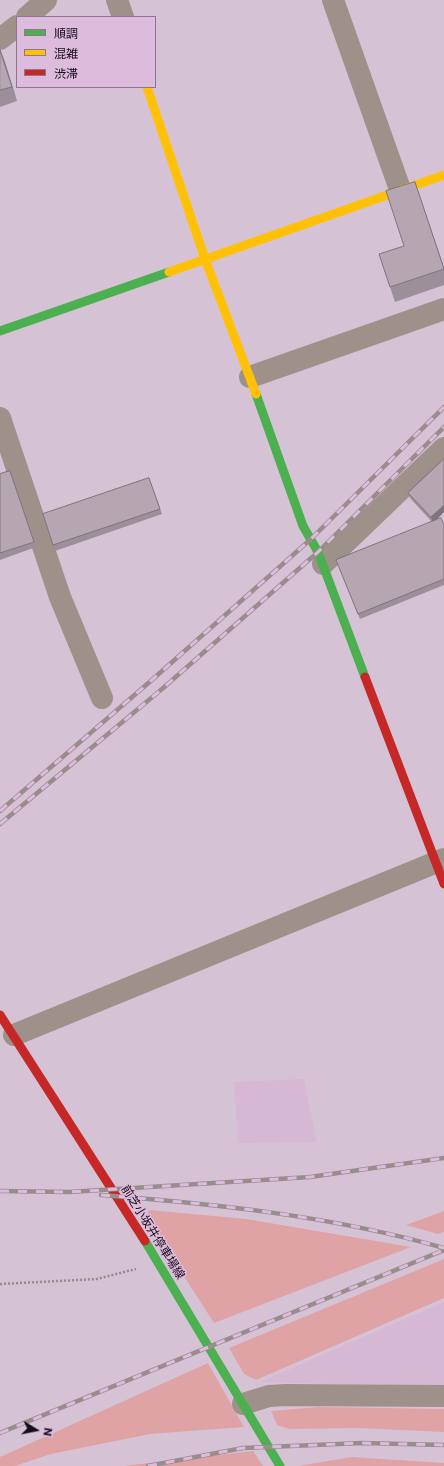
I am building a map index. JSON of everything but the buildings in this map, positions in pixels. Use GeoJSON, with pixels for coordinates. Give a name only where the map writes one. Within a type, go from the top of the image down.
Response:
{"type":"FeatureCollection","features":[{"type":"Feature","properties":{"kind":"street"},"geometry":{"type":"LineString","coordinates":[[28,16],[46,0]]}},
{"type":"Feature","properties":{"kind":"street"},"geometry":{"type":"LineString","coordinates":[[118,0],[123,16]]}},
{"type":"Feature","properties":{"kind":"street"},"geometry":{"type":"LineString","coordinates":[[333,0],[401,192]]}},
{"type":"Feature","properties":{"kind":"street"},"geometry":{"type":"LineString","coordinates":[[0,39],[16,27]]}},
{"type":"Feature","properties":{"kind":"street"},"geometry":{"type":"LineString","coordinates":[[147,88],[205,259],[250,377],[303,526],[323,564],[440,860],[444,884]]}},
{"type":"Feature","properties":{"kind":"street"},"geometry":{"type":"LineString","coordinates":[[0,331],[401,192],[444,175]]}},
{"type":"Feature","properties":{"kind":"street"},"geometry":{"type":"LineString","coordinates":[[250,377],[444,309]]}},
{"type":"Feature","properties":{"kind":"street"},"geometry":{"type":"LineString","coordinates":[[0,418],[60,597],[102,698]]}},
{"type":"Feature","properties":{"kind":"street"},"geometry":{"type":"LineString","coordinates":[[323,564],[444,448]]}},
{"type":"Feature","properties":{"kind":"street"},"geometry":{"type":"LineString","coordinates":[[14,1035],[440,860]]}},
{"type":"Feature","properties":{"kind":"street","name":"前芝小坂井停車場線"},"geometry":{"type":"LineString","coordinates":[[0,1015],[158,1261],[280,1466]]}},
{"type":"Feature","properties":{"kind":"street"},"geometry":{"type":"LineString","coordinates":[[243,1404],[269,1396],[285,1394],[444,1396]]}},
{"type":"Feature","properties":{"kind":"path"},"geometry":{"type":"LineString","coordinates":[[0,1284],[97,1279],[158,1261]]}},
{"type":"Feature","properties":{"kind":"shaded area"},"geometry":{"type":"Polygon","coordinates":[[[304,1079],[317,1142],[238,1143],[234,1082],[304,1079]]]}},
{"type":"Feature","properties":{"kind":"shaded area"},"geometry":{"type":"Polygon","coordinates":[[[149,1210],[246,1219],[411,1247],[214,1323],[146,1217],[149,1210]]]}},
{"type":"Feature","properties":{"kind":"shaded area"},"geometry":{"type":"Polygon","coordinates":[[[444,1211],[444,1232],[438,1234],[406,1225],[444,1211]]]}},
{"type":"Feature","properties":{"kind":"shaded area"},"geometry":{"type":"Polygon","coordinates":[[[444,1259],[444,1298],[256,1380],[244,1374],[229,1348],[444,1259]]]}},
{"type":"Feature","properties":{"kind":"shaded area"},"geometry":{"type":"Polygon","coordinates":[[[444,1302],[444,1387],[260,1382],[444,1302]]]}},
{"type":"Feature","properties":{"kind":"shaded area"},"geometry":{"type":"Polygon","coordinates":[[[208,1363],[244,1427],[150,1434],[51,1454],[15,1466],[0,1466],[0,1457],[208,1363]]]}},
{"type":"Feature","properties":{"kind":"shaded area"},"geometry":{"type":"Polygon","coordinates":[[[319,1407],[444,1409],[444,1432],[357,1428],[289,1429],[277,1425],[271,1411],[319,1407]]]}},
{"type":"Feature","properties":{"kind":"shaded area"},"geometry":{"type":"Polygon","coordinates":[[[253,1451],[263,1466],[123,1466],[253,1451]]]}},
{"type":"Feature","properties":{"kind":"shaded area"},"geometry":{"type":"Polygon","coordinates":[[[352,1457],[444,1463],[444,1466],[298,1466],[352,1457]]]}},
{"type":"Feature","properties":{"kind":"railway"},"geometry":{"type":"LineString","coordinates":[[0,811],[153,679],[311,539],[444,407]]}},
{"type":"Feature","properties":{"kind":"railway"},"geometry":{"type":"LineString","coordinates":[[0,824],[162,689],[318,552],[444,427]]}},
{"type":"Feature","properties":{"kind":"railway"},"geometry":{"type":"LineString","coordinates":[[0,1191],[69,1192],[310,1177],[444,1158]]}},
{"type":"Feature","properties":{"kind":"railway"},"geometry":{"type":"LineString","coordinates":[[101,1195],[231,1207],[274,1213],[359,1227],[444,1248]]}},
{"type":"Feature","properties":{"kind":"railway"},"geometry":{"type":"LineString","coordinates":[[0,1433],[444,1250]]}},
{"type":"Feature","properties":{"kind":"railway"},"geometry":{"type":"LineString","coordinates":[[148,1466],[243,1448],[362,1443],[444,1445]]}},
{"type":"Feature","properties":{"kind":"traffic: fast"},"geometry":{"type":"LineString","coordinates":[[0,331],[169,272]]}},
{"type":"Feature","properties":{"kind":"traffic: fast"},"geometry":{"type":"LineString","coordinates":[[256,394],[303,526],[318,552],[365,677]]}},
{"type":"Feature","properties":{"kind":"traffic: fast"},"geometry":{"type":"LineString","coordinates":[[145,1241],[280,1466]]}},
{"type":"Feature","properties":{"kind":"traffic: slow"},"geometry":{"type":"LineString","coordinates":[[147,88],[205,259],[256,394]]}},
{"type":"Feature","properties":{"kind":"traffic: slow"},"geometry":{"type":"LineString","coordinates":[[169,272],[444,175]]}},
{"type":"Feature","properties":{"kind":"traffic: jam"},"geometry":{"type":"LineString","coordinates":[[365,677],[444,884]]}},
{"type":"Feature","properties":{"kind":"traffic: jam"},"geometry":{"type":"LineString","coordinates":[[0,1015],[145,1241]]}}]}
